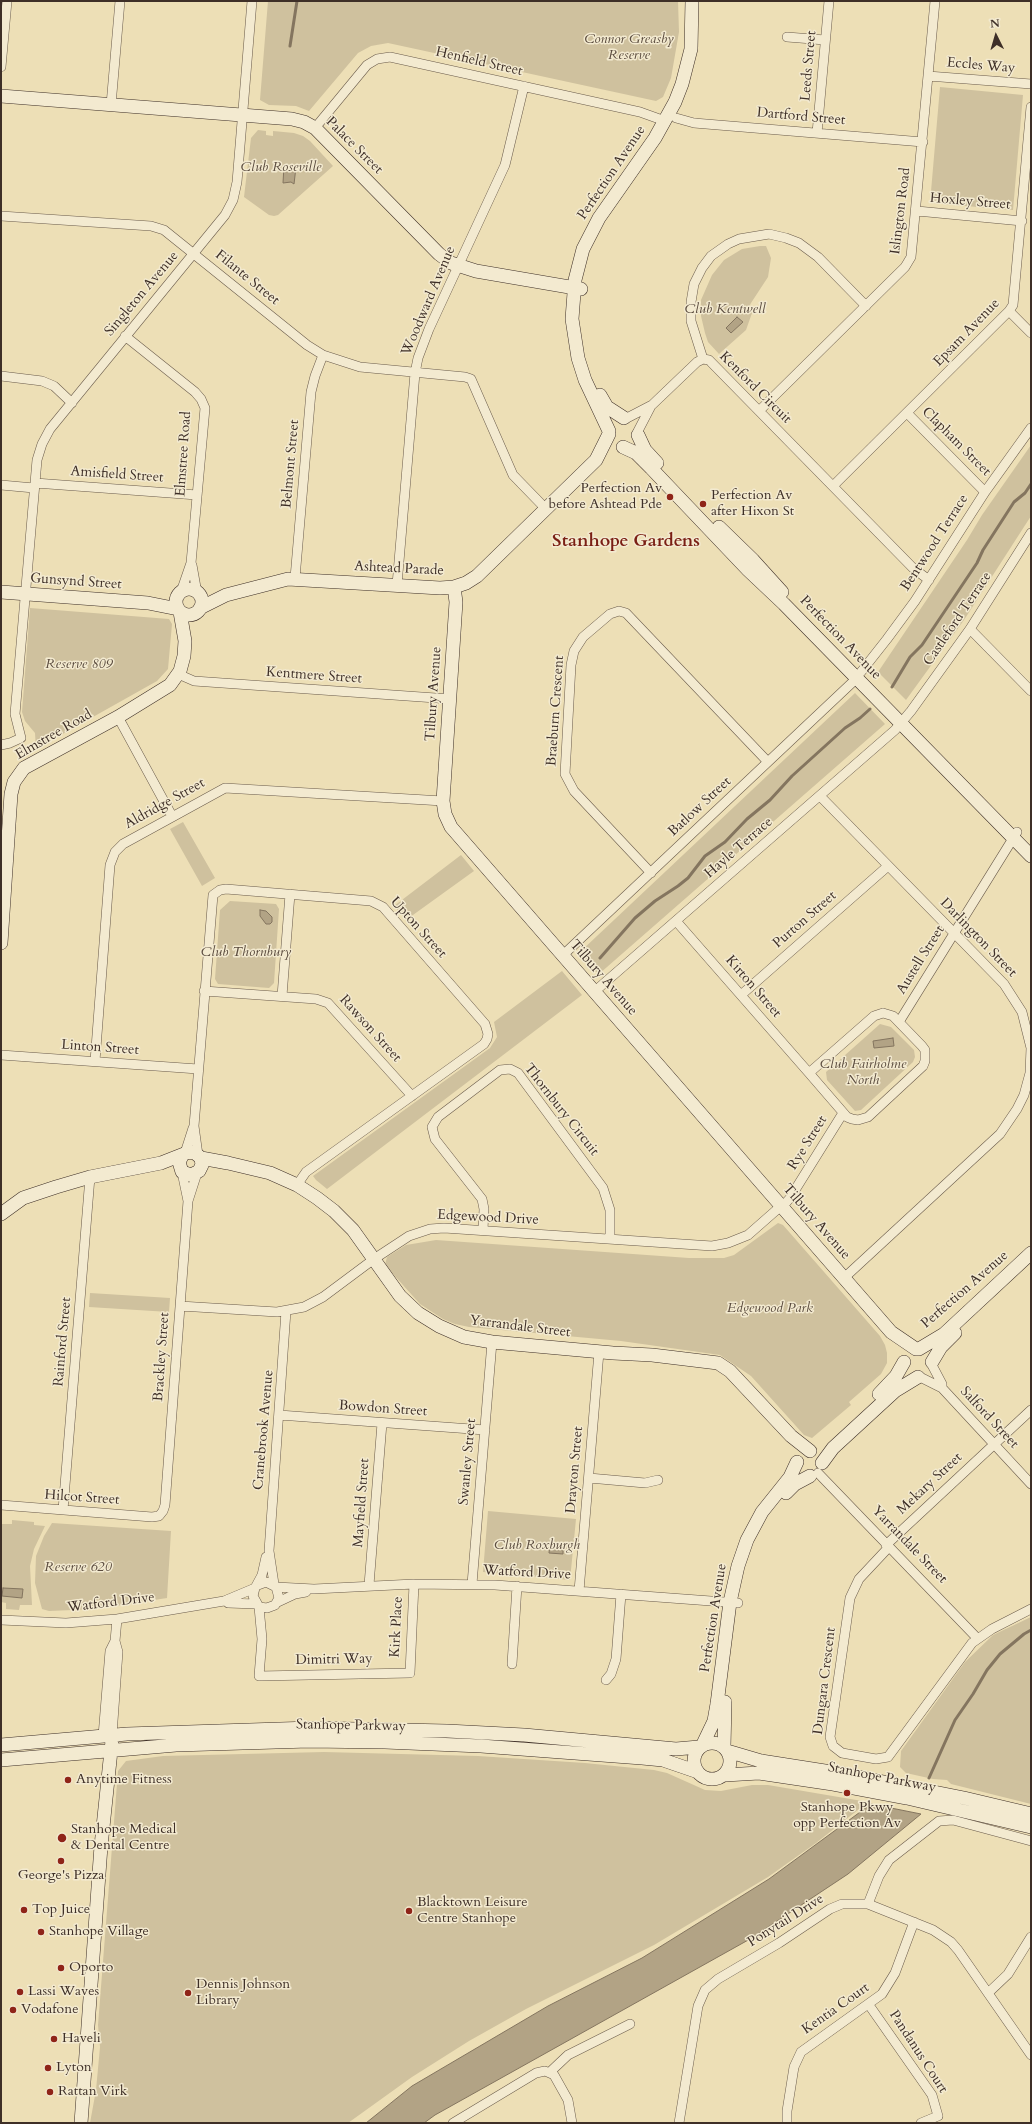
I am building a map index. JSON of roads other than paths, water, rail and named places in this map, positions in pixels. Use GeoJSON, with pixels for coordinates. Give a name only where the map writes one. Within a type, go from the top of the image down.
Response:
{"type":"FeatureCollection","features":[{"type":"Feature","properties":{"kind":"street"},"geometry":{"type":"LineString","coordinates":[[1,67],[6,1]]}},
{"type":"Feature","properties":{"kind":"street"},"geometry":{"type":"LineString","coordinates":[[111,105],[120,1]]}},
{"type":"Feature","properties":{"kind":"street","name":"Singleton Avenue"},"geometry":{"type":"LineString","coordinates":[[1,745],[21,738],[15,714],[34,485],[37,460],[42,444],[50,429],[194,254],[224,215],[233,200],[237,182],[252,1]]}},
{"type":"Feature","properties":{"kind":"street","name":"Perfection Avenue"},"geometry":{"type":"LineString","coordinates":[[671,119],[687,65],[692,35],[692,1]]}},
{"type":"Feature","properties":{"kind":"street","name":"Perfection Avenue"},"geometry":{"type":"LineString","coordinates":[[609,432],[587,384],[578,358],[572,319],[577,288],[592,246],[608,216],[688,90],[696,61],[699,32],[698,1]]}},
{"type":"Feature","properties":{"kind":"street","name":"Leeds Street"},"geometry":{"type":"LineString","coordinates":[[817,133],[829,1]]}},
{"type":"Feature","properties":{"kind":"street","name":"Islington Road"},"geometry":{"type":"LineString","coordinates":[[759,411],[866,306],[909,261],[912,253],[917,211],[935,1]]}},
{"type":"Feature","properties":{"kind":"street"},"geometry":{"type":"LineString","coordinates":[[788,37],[826,40]]}},
{"type":"Feature","properties":{"kind":"street","name":"Henfield Street"},"geometry":{"type":"LineString","coordinates":[[315,128],[363,69],[372,62],[381,58],[396,58],[671,119]]}},
{"type":"Feature","properties":{"kind":"street","name":"Eccles Way"},"geometry":{"type":"LineString","coordinates":[[928,76],[1031,84]]}},
{"type":"Feature","properties":{"kind":"street","name":"Woodward Avenue"},"geometry":{"type":"LineString","coordinates":[[397,585],[415,373],[426,335],[504,165],[524,86]]}},
{"type":"Feature","properties":{"kind":"street","name":"Palace Street"},"geometry":{"type":"LineString","coordinates":[[1,96],[299,120],[315,128],[439,254],[458,266],[577,288]]}},
{"type":"Feature","properties":{"kind":"street","name":"Epsam Avenue"},"geometry":{"type":"LineString","coordinates":[[833,486],[1009,311],[1015,298],[1029,151],[1031,107]]}},
{"type":"Feature","properties":{"kind":"street","name":"Dartford Street"},"geometry":{"type":"LineString","coordinates":[[671,119],[694,123],[923,142]]}},
{"type":"Feature","properties":{"kind":"street","name":"Hoxley Street"},"geometry":{"type":"LineString","coordinates":[[917,211],[1022,221]]}},
{"type":"Feature","properties":{"kind":"street","name":"Filante Street"},"geometry":{"type":"LineString","coordinates":[[1,216],[158,228],[168,232],[307,345],[324,355],[360,367],[472,378],[513,475],[546,509]]}},
{"type":"Feature","properties":{"kind":"street","name":"Kenford Circuit"},"geometry":{"type":"LineString","coordinates":[[866,306],[818,257],[799,243],[769,234],[739,239],[728,244],[712,256],[702,268],[694,284],[691,302],[691,321],[703,359],[711,361],[913,568],[929,580]]}},
{"type":"Feature","properties":{"kind":"street","name":"Perfection Avenue"},"geometry":{"type":"LineString","coordinates":[[577,288],[581,330],[591,376],[607,407],[625,418]]}},
{"type":"Feature","properties":{"kind":"street"},"geometry":{"type":"LineString","coordinates":[[1009,311],[1031,333]]}},
{"type":"Feature","properties":{"kind":"street","name":"Elmstree Road"},"geometry":{"type":"LineString","coordinates":[[125,336],[195,392],[203,403],[206,416],[191,563],[180,593]]}},
{"type":"Feature","properties":{"kind":"street","name":"Belmont Street"},"geometry":{"type":"LineString","coordinates":[[295,578],[311,392],[317,369],[324,355]]}},
{"type":"Feature","properties":{"kind":"street"},"geometry":{"type":"LineString","coordinates":[[652,405],[635,442],[622,447],[613,442],[609,432],[616,420],[625,418],[652,405],[697,362],[703,359]]}},
{"type":"Feature","properties":{"kind":"street"},"geometry":{"type":"LineString","coordinates":[[1,376],[42,381],[54,386],[72,403]]}},
{"type":"Feature","properties":{"kind":"street","name":"Clapham Street"},"geometry":{"type":"LineString","coordinates":[[907,413],[985,492]]}},
{"type":"Feature","properties":{"kind":"street"},"geometry":{"type":"LineString","coordinates":[[625,418],[635,423],[638,433]]}},
{"type":"Feature","properties":{"kind":"street","name":"Bentwood Terrace"},"geometry":{"type":"LineString","coordinates":[[859,675],[887,640],[929,580],[985,492],[1031,428]]}},
{"type":"Feature","properties":{"kind":"street","name":"Ashtead Parade"},"geometry":{"type":"LineString","coordinates":[[596,460],[609,432]]}},
{"type":"Feature","properties":{"kind":"street","name":"Perfection Avenue"},"geometry":{"type":"LineString","coordinates":[[638,433],[645,450],[657,464],[753,560],[859,675],[1015,835],[1031,856]]}},
{"type":"Feature","properties":{"kind":"street","name":"Perfection Avenue"},"geometry":{"type":"LineString","coordinates":[[622,447],[636,453],[748,570],[859,675]]}},
{"type":"Feature","properties":{"kind":"street","name":"Ashtead Parade"},"geometry":{"type":"LineString","coordinates":[[198,602],[295,578],[397,585],[454,587],[466,583],[477,576],[596,460],[622,447]]}},
{"type":"Feature","properties":{"kind":"street","name":"Amisfield Street"},"geometry":{"type":"LineString","coordinates":[[1,485],[34,485],[197,495]]}},
{"type":"Feature","properties":{"kind":"street","name":"Castleford Terrace"},"geometry":{"type":"LineString","coordinates":[[903,721],[970,629],[1029,540]]}},
{"type":"Feature","properties":{"kind":"street","name":"Elmstree Road"},"geometry":{"type":"LineString","coordinates":[[1,943],[11,794],[14,782],[20,772],[29,765],[118,717],[160,693],[170,685],[178,674],[183,661],[185,640],[198,602],[191,563]]}},
{"type":"Feature","properties":{"kind":"street","name":"Tilbury Avenue"},"geometry":{"type":"LineString","coordinates":[[454,587],[456,602],[443,802],[445,814],[455,833],[891,1332],[904,1360]]}},
{"type":"Feature","properties":{"kind":"street"},"geometry":{"type":"LineString","coordinates":[[188,590],[198,602],[186,615],[179,610],[176,602],[180,593],[188,590]]}},
{"type":"Feature","properties":{"kind":"street","name":"Gunsynd Street"},"geometry":{"type":"LineString","coordinates":[[1,592],[148,603],[179,610]]}},
{"type":"Feature","properties":{"kind":"street","name":"Gunsynd Street"},"geometry":{"type":"LineString","coordinates":[[148,603],[180,593]]}},
{"type":"Feature","properties":{"kind":"street","name":"Braeburn Crescent"},"geometry":{"type":"LineString","coordinates":[[651,873],[574,791],[568,781],[565,769],[571,665],[574,651],[583,637],[605,617],[619,608],[630,616],[768,762]]}},
{"type":"Feature","properties":{"kind":"street","name":"Elmstree Road"},"geometry":{"type":"LineString","coordinates":[[179,610],[185,640]]}},
{"type":"Feature","properties":{"kind":"street"},"geometry":{"type":"LineString","coordinates":[[970,629],[1031,691]]}},
{"type":"Feature","properties":{"kind":"street","name":"Kentmere Street"},"geometry":{"type":"LineString","coordinates":[[178,674],[194,681],[450,699]]}},
{"type":"Feature","properties":{"kind":"street","name":"Batlow Street"},"geometry":{"type":"LineString","coordinates":[[562,956],[859,675]]}},
{"type":"Feature","properties":{"kind":"street"},"geometry":{"type":"LineString","coordinates":[[118,717],[172,816]]}},
{"type":"Feature","properties":{"kind":"street","name":"Hayle Terrace"},"geometry":{"type":"LineString","coordinates":[[594,992],[820,796],[903,721]]}},
{"type":"Feature","properties":{"kind":"street","name":"Aldridge Street"},"geometry":{"type":"LineString","coordinates":[[95,1061],[111,860],[117,849],[123,844],[218,790],[229,787],[443,802]]}},
{"type":"Feature","properties":{"kind":"street","name":"Darlington Street"},"geometry":{"type":"LineString","coordinates":[[820,796],[1004,984],[1022,1012],[1029,1034],[1031,1058],[1024,1095],[1018,1109],[1000,1134],[844,1278]]}},
{"type":"Feature","properties":{"kind":"street","name":"Perfection Avenue"},"geometry":{"type":"LineString","coordinates":[[1015,835],[1031,846]]}},
{"type":"Feature","properties":{"kind":"street","name":"Austell Street"},"geometry":{"type":"LineString","coordinates":[[899,1022],[1015,835]]}},
{"type":"Feature","properties":{"kind":"street","name":"Purton Street"},"geometry":{"type":"LineString","coordinates":[[741,995],[888,866]]}},
{"type":"Feature","properties":{"kind":"street","name":"Upton Street"},"geometry":{"type":"LineString","coordinates":[[194,1161],[194,1126],[198,1069],[213,895],[220,890],[226,889],[366,899],[379,904],[485,1024],[488,1034],[484,1044],[306,1172],[297,1185]]}},
{"type":"Feature","properties":{"kind":"street"},"geometry":{"type":"LineString","coordinates":[[282,996],[290,894]]}},
{"type":"Feature","properties":{"kind":"street","name":"Kirton Street"},"geometry":{"type":"LineString","coordinates":[[676,921],[843,1113]]}},
{"type":"Feature","properties":{"kind":"street","name":"Rawson Street"},"geometry":{"type":"LineString","coordinates":[[204,991],[316,999],[328,1003],[412,1096]]}},
{"type":"Feature","properties":{"kind":"street"},"geometry":{"type":"LineString","coordinates":[[809,1073],[874,1016],[883,1013],[888,1013],[899,1022],[925,1050],[925,1060],[923,1066],[868,1117],[858,1120],[847,1117],[843,1113]]}},
{"type":"Feature","properties":{"kind":"street","name":"Linton Street"},"geometry":{"type":"LineString","coordinates":[[1,1055],[198,1069]]}},
{"type":"Feature","properties":{"kind":"street","name":"Thornbury Circuit"},"geometry":{"type":"LineString","coordinates":[[482,1230],[484,1209],[482,1199],[435,1139],[432,1127],[438,1117],[500,1070],[510,1068],[518,1074],[603,1188],[610,1210],[610,1239]]}},
{"type":"Feature","properties":{"kind":"street","name":"Rye Street"},"geometry":{"type":"LineString","coordinates":[[782,1207],[790,1198],[843,1113]]}},
{"type":"Feature","properties":{"kind":"street","name":"Upton Street"},"geometry":{"type":"LineString","coordinates":[[194,1126],[194,1161]]}},
{"type":"Feature","properties":{"kind":"street"},"geometry":{"type":"LineString","coordinates":[[181,1171],[179,1162],[194,1161]]}},
{"type":"Feature","properties":{"kind":"street","name":"Yarrandale Street"},"geometry":{"type":"LineString","coordinates":[[1,1201],[24,1198],[90,1177],[145,1167],[194,1161],[260,1170],[297,1185],[338,1215],[356,1235],[400,1296],[428,1320],[464,1337],[492,1342],[705,1360],[722,1365],[730,1371],[791,1436],[811,1451]]}},
{"type":"Feature","properties":{"kind":"street","name":"Brackley Street"},"geometry":{"type":"LineString","coordinates":[[161,1514],[165,1505],[188,1201],[194,1161]]}},
{"type":"Feature","properties":{"kind":"street","name":"Yarrandale Street"},"geometry":{"type":"LineString","coordinates":[[145,1167],[181,1171]]}},
{"type":"Feature","properties":{"kind":"street","name":"Brackley Street"},"geometry":{"type":"LineString","coordinates":[[181,1171],[188,1201]]}},
{"type":"Feature","properties":{"kind":"street","name":"Rainford Street"},"geometry":{"type":"LineString","coordinates":[[63,1510],[90,1177]]}},
{"type":"Feature","properties":{"kind":"street","name":"Yarrandale Street"},"geometry":{"type":"LineString","coordinates":[[1,1214],[24,1198]]}},
{"type":"Feature","properties":{"kind":"street","name":"Edgewood Drive"},"geometry":{"type":"LineString","coordinates":[[180,1306],[270,1312],[286,1311],[310,1304],[323,1297],[374,1259],[409,1236],[423,1230],[444,1228],[720,1245],[748,1235],[782,1207]]}},
{"type":"Feature","properties":{"kind":"street","name":"Perfection Avenue"},"geometry":{"type":"LineString","coordinates":[[918,1349],[944,1334],[1031,1253]]}},
{"type":"Feature","properties":{"kind":"street","name":"Perfection Avenue"},"geometry":{"type":"LineString","coordinates":[[932,1363],[949,1340],[1031,1263]]}},
{"type":"Feature","properties":{"kind":"street","name":"Cranebrook Avenue"},"geometry":{"type":"LineString","coordinates":[[256,1586],[262,1575],[269,1551],[286,1311]]}},
{"type":"Feature","properties":{"kind":"street","name":"Tilbury Avenue"},"geometry":{"type":"LineString","coordinates":[[891,1332],[918,1349]]}},
{"type":"Feature","properties":{"kind":"street","name":"Swanley Street"},"geometry":{"type":"LineString","coordinates":[[472,1584],[492,1342]]}},
{"type":"Feature","properties":{"kind":"street"},"geometry":{"type":"LineString","coordinates":[[811,1451],[821,1457],[817,1471],[800,1472],[798,1460],[803,1453],[826,1444],[889,1385],[908,1352],[918,1349],[927,1352],[932,1363],[928,1373],[919,1377],[909,1374],[904,1360]]}},
{"type":"Feature","properties":{"kind":"street","name":"Drayton Street"},"geometry":{"type":"LineString","coordinates":[[579,1590],[599,1352]]}},
{"type":"Feature","properties":{"kind":"street","name":"Salford Street"},"geometry":{"type":"LineString","coordinates":[[932,1363],[942,1384],[942,1388]]}},
{"type":"Feature","properties":{"kind":"street","name":"Perfection Avenue"},"geometry":{"type":"LineString","coordinates":[[701,1746],[714,1721],[734,1603],[754,1542],[767,1519],[780,1500],[795,1484],[817,1471],[833,1448],[894,1391],[919,1377]]}},
{"type":"Feature","properties":{"kind":"street","name":"Salford Street"},"geometry":{"type":"LineString","coordinates":[[919,1377],[942,1388],[1031,1484]]}},
{"type":"Feature","properties":{"kind":"street","name":"Mekary Street"},"geometry":{"type":"LineString","coordinates":[[888,1546],[1031,1410]]}},
{"type":"Feature","properties":{"kind":"street","name":"Bowdon Street"},"geometry":{"type":"LineString","coordinates":[[279,1415],[485,1430]]}},
{"type":"Feature","properties":{"kind":"street","name":"Mayfield Street"},"geometry":{"type":"LineString","coordinates":[[369,1585],[382,1423]]}},
{"type":"Feature","properties":{"kind":"street","name":"Yarrandale Street"},"geometry":{"type":"LineString","coordinates":[[791,1436],[798,1460]]}},
{"type":"Feature","properties":{"kind":"street","name":"Perfection Avenue"},"geometry":{"type":"LineString","coordinates":[[725,1749],[724,1706],[736,1574],[747,1540],[762,1512],[790,1477],[798,1460]]}},
{"type":"Feature","properties":{"kind":"street","name":"Yarrandale Street"},"geometry":{"type":"LineString","coordinates":[[817,1471],[977,1638]]}},
{"type":"Feature","properties":{"kind":"street"},"geometry":{"type":"LineString","coordinates":[[589,1478],[646,1483],[658,1480]]}},
{"type":"Feature","properties":{"kind":"street","name":"Hilcot Street"},"geometry":{"type":"LineString","coordinates":[[1,1505],[152,1517],[161,1514]]}},
{"type":"Feature","properties":{"kind":"street","name":"Dungara Crescent"},"geometry":{"type":"LineString","coordinates":[[888,1546],[859,1579],[850,1598],[830,1737],[833,1746],[842,1753],[876,1759],[888,1757],[977,1638]]}},
{"type":"Feature","properties":{"kind":"street","name":"Cranebrook Avenue"},"geometry":{"type":"LineString","coordinates":[[269,1551],[275,1585]]}},
{"type":"Feature","properties":{"kind":"street"},"geometry":{"type":"LineString","coordinates":[[266,1582],[275,1585],[279,1594],[268,1618],[262,1639],[257,1605],[253,1596],[256,1586],[266,1582]]}},
{"type":"Feature","properties":{"kind":"street","name":"Kirk Place"},"geometry":{"type":"LineString","coordinates":[[410,1673],[414,1584]]}},
{"type":"Feature","properties":{"kind":"street","name":"Watford Drive"},"geometry":{"type":"LineString","coordinates":[[275,1585],[314,1589],[369,1585],[472,1584],[579,1590],[734,1603]]}},
{"type":"Feature","properties":{"kind":"street","name":"Watford Drive"},"geometry":{"type":"LineString","coordinates":[[1,1620],[66,1623],[117,1619],[224,1601],[256,1586]]}},
{"type":"Feature","properties":{"kind":"street"},"geometry":{"type":"LineString","coordinates":[[512,1664],[517,1586]]}},
{"type":"Feature","properties":{"kind":"street","name":"Watford Drive"},"geometry":{"type":"LineString","coordinates":[[276,1603],[295,1594],[314,1589]]}},
{"type":"Feature","properties":{"kind":"street"},"geometry":{"type":"LineString","coordinates":[[606,1680],[611,1674],[616,1659],[621,1594]]}},
{"type":"Feature","properties":{"kind":"street","name":"Watford Drive"},"geometry":{"type":"LineString","coordinates":[[224,1601],[227,1603],[257,1605]]}},
{"type":"Feature","properties":{"kind":"street"},"geometry":{"type":"LineString","coordinates":[[257,1605],[267,1608],[276,1603]]}},
{"type":"Feature","properties":{"kind":"street"},"geometry":{"type":"LineString","coordinates":[[977,1638],[1031,1609]]}},
{"type":"Feature","properties":{"kind":"street"},"geometry":{"type":"LineString","coordinates":[[74,2123],[108,1736],[118,1652],[115,1641],[117,1619]]}},
{"type":"Feature","properties":{"kind":"street","name":"Dimitri Way"},"geometry":{"type":"LineString","coordinates":[[262,1639],[259,1676],[410,1673]]}},
{"type":"Feature","properties":{"kind":"street","name":"Stanhope Parkway"},"geometry":{"type":"LineString","coordinates":[[1,1745],[108,1736],[265,1729],[404,1729],[524,1735],[676,1749],[701,1746]]}},
{"type":"Feature","properties":{"kind":"street","name":"Stanhope Parkway"},"geometry":{"type":"LineString","coordinates":[[1,1760],[107,1750],[243,1743],[322,1742],[431,1744],[534,1749],[663,1760],[698,1772]]}},
{"type":"Feature","properties":{"kind":"street"},"geometry":{"type":"LineString","coordinates":[[713,1743],[725,1749],[730,1765],[725,1775],[712,1779],[698,1772],[695,1762],[701,1746],[713,1743]]}},
{"type":"Feature","properties":{"kind":"street","name":"Stanhope Parkway"},"geometry":{"type":"LineString","coordinates":[[725,1749],[761,1761],[852,1776],[964,1798],[1031,1814]]}},
{"type":"Feature","properties":{"kind":"street"},"geometry":{"type":"LineString","coordinates":[[81,2123],[102,1846],[107,1750]]}},
{"type":"Feature","properties":{"kind":"street","name":"Stanhope Parkway"},"geometry":{"type":"LineString","coordinates":[[725,1775],[758,1773],[825,1783],[907,1798],[1031,1827]]}},
{"type":"Feature","properties":{"kind":"street"},"geometry":{"type":"LineString","coordinates":[[868,1904],[879,1876],[889,1860],[939,1821],[953,1820],[1031,1841]]}},
{"type":"Feature","properties":{"kind":"street","name":"Ponytail Drive"},"geometry":{"type":"LineString","coordinates":[[679,2123],[698,2006],[705,1990],[718,1979],[835,1906],[851,1903],[868,1904],[942,1935],[958,1950],[1031,2055]]}},
{"type":"Feature","properties":{"kind":"street","name":"Kentia Court"},"geometry":{"type":"LineString","coordinates":[[787,2123],[787,2111],[794,2067],[801,2052],[808,2045],[869,2005],[882,1994],[891,1980],[914,1922]]}},
{"type":"Feature","properties":{"kind":"street"},"geometry":{"type":"LineString","coordinates":[[988,1993],[1008,1974],[1031,1937]]}},
{"type":"Feature","properties":{"kind":"street","name":"Pandanus Court"},"geometry":{"type":"LineString","coordinates":[[869,2005],[932,2095],[938,2116],[921,2123]]}},
{"type":"Feature","properties":{"kind":"street"},"geometry":{"type":"LineString","coordinates":[[453,2123],[536,2074],[550,2072],[568,2055],[630,2024]]}},
{"type":"Feature","properties":{"kind":"street"},"geometry":{"type":"LineString","coordinates":[[550,2072],[557,2079],[568,2100],[572,2123]]}},
{"type":"Feature","properties":{"kind":"waterway"},"geometry":{"type":"LineString","coordinates":[[290,46],[297,1]]}},
{"type":"Feature","properties":{"kind":"waterway"},"geometry":{"type":"LineString","coordinates":[[892,687],[910,657],[922,645],[977,563],[983,550],[1014,502],[1025,493],[1031,484]]}},
{"type":"Feature","properties":{"kind":"waterway"},"geometry":{"type":"LineString","coordinates":[[600,958],[635,918],[655,901],[688,878],[705,856],[725,842],[747,819],[770,800],[792,776],[845,728],[870,709]]}},
{"type":"Feature","properties":{"kind":"waterway"},"geometry":{"type":"LineString","coordinates":[[929,1778],[955,1720],[987,1670],[1000,1654],[1031,1630]]}},
{"type":"Feature","properties":{"kind":"place","name":"Perfection Av before Ashtead Pde"},"geometry":{"type":"Point","coordinates":[670,497]}},
{"type":"Feature","properties":{"kind":"place","name":"Perfection Av after Hixon St"},"geometry":{"type":"Point","coordinates":[703,504]}},
{"type":"Feature","properties":{"kind":"place","name":"Anytime Fitness"},"geometry":{"type":"Point","coordinates":[68,1780]}},
{"type":"Feature","properties":{"kind":"place","name":"Stanhope Pkwy opp Perfection Av"},"geometry":{"type":"Point","coordinates":[847,1793]}},
{"type":"Feature","properties":{"kind":"place","name":"Stanhope Medical & Dental Centre"},"geometry":{"type":"Point","coordinates":[62,1838]}},
{"type":"Feature","properties":{"kind":"place","name":"George's Pizza"},"geometry":{"type":"Point","coordinates":[61,1861]}},
{"type":"Feature","properties":{"kind":"place","name":"Top Juice"},"geometry":{"type":"Point","coordinates":[24,1910]}},
{"type":"Feature","properties":{"kind":"place","name":"Blacktown Leisure Centre Stanhope"},"geometry":{"type":"Point","coordinates":[409,1911]}},
{"type":"Feature","properties":{"kind":"place","name":"Stanhope Village"},"geometry":{"type":"Point","coordinates":[41,1932]}},
{"type":"Feature","properties":{"kind":"place","name":"Oporto"},"geometry":{"type":"Point","coordinates":[61,1968]}},
{"type":"Feature","properties":{"kind":"place","name":"Lassi Waves"},"geometry":{"type":"Point","coordinates":[20,1992]}},
{"type":"Feature","properties":{"kind":"place","name":"Dennis Johnson Library"},"geometry":{"type":"Point","coordinates":[188,1993]}},
{"type":"Feature","properties":{"kind":"place","name":"Vodafone"},"geometry":{"type":"Point","coordinates":[13,2010]}},
{"type":"Feature","properties":{"kind":"place","name":"Haveli"},"geometry":{"type":"Point","coordinates":[54,2039]}},
{"type":"Feature","properties":{"kind":"place","name":"Lyton"},"geometry":{"type":"Point","coordinates":[48,2068]}},
{"type":"Feature","properties":{"kind":"place","name":"Rattan Virk"},"geometry":{"type":"Point","coordinates":[50,2092]}},
{"type":"Feature","properties":{"kind":"district","name":"Stanhope Gardens"},"geometry":{"type":"Point","coordinates":[626,542]}},
{"type":"Feature","properties":{"kind":"park label","name":"Connor Greasby Reserve"},"geometry":{"type":"Point","coordinates":[629,48]}},
{"type":"Feature","properties":{"kind":"park label","name":"Club Roseville"},"geometry":{"type":"Point","coordinates":[281,168]}},
{"type":"Feature","properties":{"kind":"park label","name":"Club Kentwell"},"geometry":{"type":"Point","coordinates":[725,310]}},
{"type":"Feature","properties":{"kind":"park label","name":"Reserve 809"},"geometry":{"type":"Point","coordinates":[79,665]}},
{"type":"Feature","properties":{"kind":"park label","name":"Club Thornbury"},"geometry":{"type":"Point","coordinates":[246,953]}},
{"type":"Feature","properties":{"kind":"park label","name":"Club Fairholme North"},"geometry":{"type":"Point","coordinates":[863,1074]}},
{"type":"Feature","properties":{"kind":"park label","name":"Edgewood Park"},"geometry":{"type":"Point","coordinates":[770,1309]}},
{"type":"Feature","properties":{"kind":"park label","name":"Club Roxburgh"},"geometry":{"type":"Point","coordinates":[537,1546]}},
{"type":"Feature","properties":{"kind":"park label","name":"Reserve 620"},"geometry":{"type":"Point","coordinates":[78,1568]}}]}
